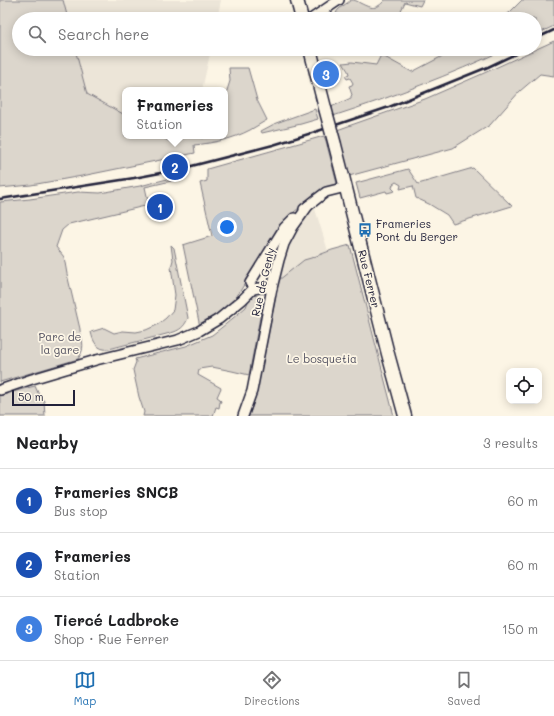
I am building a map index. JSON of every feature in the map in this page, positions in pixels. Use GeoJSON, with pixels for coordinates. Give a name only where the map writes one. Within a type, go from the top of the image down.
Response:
{"type":"FeatureCollection","features":[{"type":"Feature","properties":{"kind":"main road"},"geometry":{"type":"LineString","coordinates":[[297,0],[300,12]]}},
{"type":"Feature","properties":{"kind":"main road","name":"Rue Ferrer"},"geometry":{"type":"LineString","coordinates":[[312,56],[405,416]]}},
{"type":"Feature","properties":{"kind":"street"},"geometry":{"type":"LineString","coordinates":[[321,12],[339,0]]}},
{"type":"Feature","properties":{"kind":"street"},"geometry":{"type":"LineString","coordinates":[[308,206],[326,192],[346,187]]}},
{"type":"Feature","properties":{"kind":"street","name":"Rue de Genly"},"geometry":{"type":"LineString","coordinates":[[243,416],[252,390],[272,288],[284,244],[293,227],[308,206]]}},
{"type":"Feature","properties":{"kind":"street","name":"Rue de Genly"},"geometry":{"type":"LineString","coordinates":[[233,307],[250,283],[284,228],[293,218],[308,206]]}},
{"type":"Feature","properties":{"kind":"street"},"geometry":{"type":"LineString","coordinates":[[250,283],[257,276],[263,273],[275,275]]}},
{"type":"Feature","properties":{"kind":"street"},"geometry":{"type":"LineString","coordinates":[[0,390],[96,360],[178,340],[219,319],[253,290],[259,288],[272,288]]}},
{"type":"Feature","properties":{"kind":"shaded area"},"geometry":{"type":"Polygon","coordinates":[[[0,0],[221,0],[218,12],[12,12],[12,56],[209,56],[203,87],[122,87],[122,139],[192,139],[189,156],[0,183],[0,0]]]}},
{"type":"Feature","properties":{"kind":"shaded area"},"geometry":{"type":"Polygon","coordinates":[[[315,209],[328,251],[318,255],[279,280],[286,250],[292,235],[315,209]]]}},
{"type":"Feature","properties":{"kind":"green space"},"geometry":{"type":"Polygon","coordinates":[[[0,0],[63,0],[66,12],[12,12],[12,56],[77,56],[87,94],[122,113],[122,139],[165,139],[174,144],[174,139],[226,139],[194,145],[195,153],[82,176],[31,185],[0,188],[0,0]]]}},
{"type":"Feature","properties":{"kind":"green space"},"geometry":{"type":"Polygon","coordinates":[[[351,0],[374,8],[379,6],[385,0],[423,0],[420,6],[405,2],[400,12],[337,12],[351,0]]]}},
{"type":"Feature","properties":{"kind":"green space"},"geometry":{"type":"Polygon","coordinates":[[[522,0],[554,0],[554,26],[542,32],[542,12],[510,12],[522,0]]]}},
{"type":"Feature","properties":{"kind":"green space"},"geometry":{"type":"Polygon","coordinates":[[[554,41],[554,76],[540,74],[520,91],[490,125],[453,148],[349,176],[337,130],[425,99],[521,56],[542,56],[542,46],[554,41]]]}},
{"type":"Feature","properties":{"kind":"green space"},"geometry":{"type":"Polygon","coordinates":[[[380,56],[383,56],[412,72],[443,56],[491,56],[421,85],[333,116],[331,107],[351,98],[352,95],[349,86],[353,83],[350,78],[347,79],[345,76],[349,74],[343,63],[352,62],[376,65],[380,56]]]}},
{"type":"Feature","properties":{"kind":"green space"},"geometry":{"type":"Polygon","coordinates":[[[229,68],[248,68],[257,100],[267,120],[250,130],[228,139],[229,68]]]}},
{"type":"Feature","properties":{"kind":"green space"},"geometry":{"type":"Polygon","coordinates":[[[315,109],[318,119],[262,133],[261,131],[276,123],[315,109]]]}},
{"type":"Feature","properties":{"kind":"green space"},"geometry":{"type":"Polygon","coordinates":[[[324,136],[337,184],[323,189],[294,212],[283,224],[233,302],[217,316],[200,327],[183,245],[212,236],[200,183],[207,181],[207,169],[324,136]]]}},
{"type":"Feature","properties":{"kind":"green space"},"geometry":{"type":"Polygon","coordinates":[[[473,168],[512,206],[453,224],[447,215],[416,198],[413,186],[400,189],[401,185],[396,182],[393,184],[392,188],[395,191],[387,193],[386,191],[360,198],[356,183],[408,169],[418,184],[473,168]]]}},
{"type":"Feature","properties":{"kind":"green space","name":"Parc de la gare"},"geometry":{"type":"Polygon","coordinates":[[[179,176],[180,179],[145,187],[149,205],[69,224],[62,230],[56,247],[64,257],[82,339],[82,352],[78,359],[0,382],[0,202],[78,192],[100,193],[140,186],[179,176]]]}},
{"type":"Feature","properties":{"kind":"green space"},"geometry":{"type":"Polygon","coordinates":[[[171,245],[174,248],[188,318],[184,325],[179,330],[174,332],[109,349],[102,349],[99,347],[93,339],[91,332],[104,328],[114,333],[146,330],[157,325],[173,310],[175,295],[171,267],[173,260],[171,245]]]}},
{"type":"Feature","properties":{"kind":"green space","name":"Le bosquetia"},"geometry":{"type":"Polygon","coordinates":[[[350,245],[394,416],[249,416],[259,381],[279,280],[304,260],[350,245]]]}},
{"type":"Feature","properties":{"kind":"green space"},"geometry":{"type":"Polygon","coordinates":[[[254,295],[261,297],[263,301],[249,375],[212,367],[199,369],[198,375],[221,388],[217,397],[221,402],[219,408],[216,407],[213,416],[143,416],[144,412],[133,370],[136,362],[135,359],[186,346],[212,335],[246,307],[249,299],[254,295]]]}},
{"type":"Feature","properties":{"kind":"green space"},"geometry":{"type":"Polygon","coordinates":[[[35,386],[39,395],[44,401],[45,416],[0,416],[0,396],[35,386]]]}},
{"type":"Feature","properties":{"kind":"railway"},"geometry":{"type":"LineString","coordinates":[[542,36],[554,30]]}},
{"type":"Feature","properties":{"kind":"railway"},"geometry":{"type":"LineString","coordinates":[[0,199],[176,170],[273,145],[389,107],[488,67],[511,56]]}},
{"type":"Feature","properties":{"kind":"place","name":"Tiercé Ladbroke"},"geometry":{"type":"Point","coordinates":[326,74]}},
{"type":"Feature","properties":{"kind":"place","name":"Frameries"},"geometry":{"type":"Point","coordinates":[175,167]}},
{"type":"Feature","properties":{"kind":"place","name":"Frameries SNCB"},"geometry":{"type":"Point","coordinates":[160,207]}},
{"type":"Feature","properties":{"kind":"place","name":"Frameries Pont du Berger"},"geometry":{"type":"Point","coordinates":[365,230]}}]}
